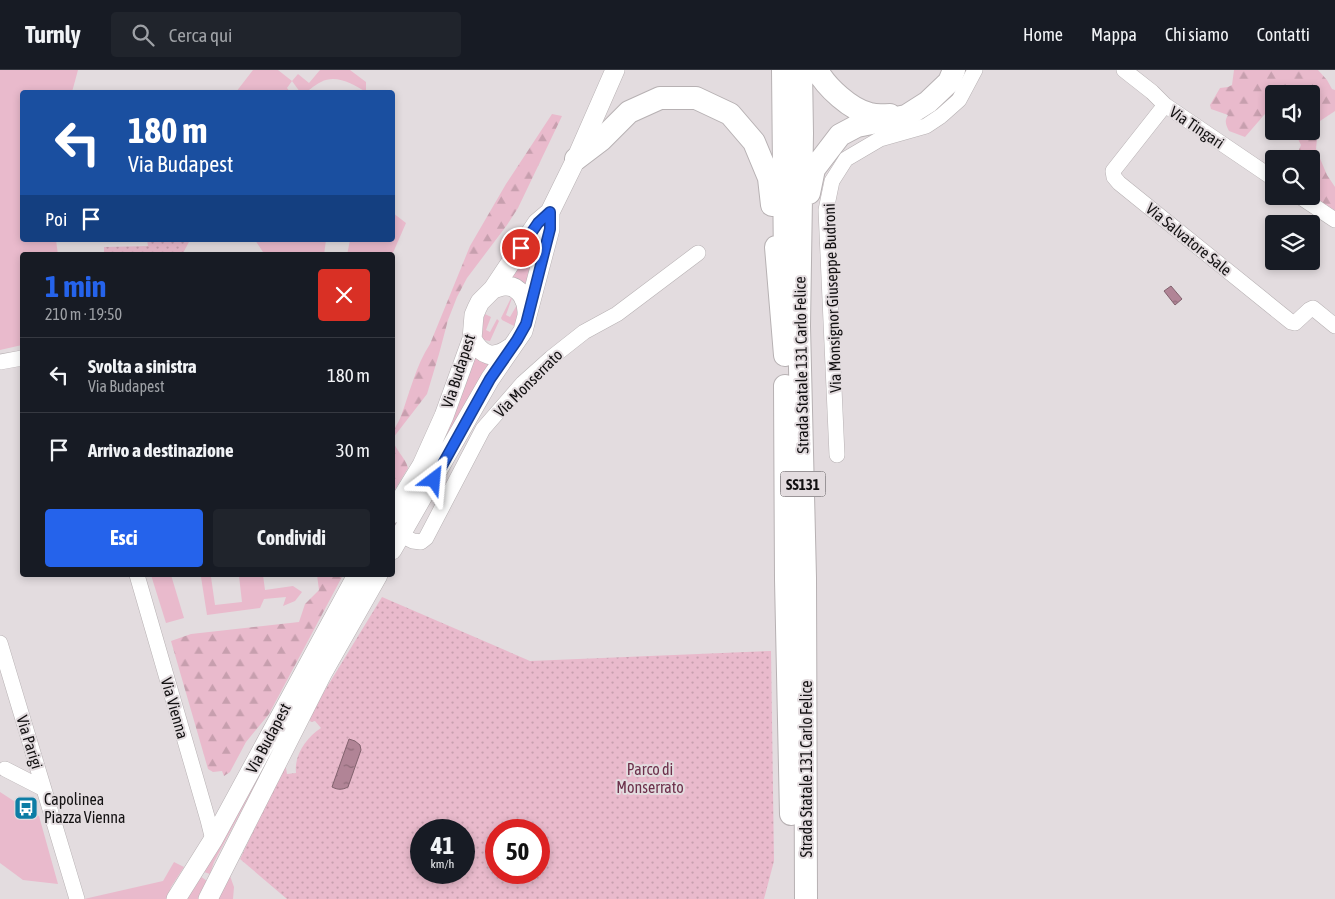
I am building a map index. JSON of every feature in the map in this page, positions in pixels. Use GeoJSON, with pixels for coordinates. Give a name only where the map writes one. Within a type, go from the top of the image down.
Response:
{"type":"FeatureCollection","features":[{"type":"Feature","properties":{"kind":"highway","name":"Strada Statale 131 Carlo Felice"},"geometry":{"type":"LineString","coordinates":[[783,70],[786,580],[793,899]]}},
{"type":"Feature","properties":{"kind":"highway","name":"Strada Statale 131 Carlo Felice"},"geometry":{"type":"LineString","coordinates":[[801,70],[799,326],[805,578],[806,899]]}},
{"type":"Feature","properties":{"kind":"highway"},"geometry":{"type":"LineString","coordinates":[[817,70],[822,81],[845,102],[870,114],[906,116]]}},
{"type":"Feature","properties":{"kind":"highway"},"geometry":{"type":"LineString","coordinates":[[799,326],[809,192],[814,168],[840,135],[857,126],[906,116],[928,102],[949,82],[954,70]]}},
{"type":"Feature","properties":{"kind":"highway"},"geometry":{"type":"LineString","coordinates":[[576,159],[601,140],[629,112],[660,98],[696,98],[730,114],[754,142],[769,178],[785,355]]}},
{"type":"Feature","properties":{"kind":"main road","name":"Via Budapest"},"geometry":{"type":"LineString","coordinates":[[395,509],[422,465],[444,416],[472,339],[474,315],[480,302],[493,289],[538,223],[550,212],[576,159],[615,70]]}},
{"type":"Feature","properties":{"kind":"main road","name":"Via Budapest"},"geometry":{"type":"LineString","coordinates":[[397,543],[490,379],[522,331],[550,229],[550,212]]}},
{"type":"Feature","properties":{"kind":"main road"},"geometry":{"type":"LineString","coordinates":[[493,289],[506,286],[515,289],[526,302],[527,316]]}},
{"type":"Feature","properties":{"kind":"main road"},"geometry":{"type":"LineString","coordinates":[[472,339],[476,347],[483,353],[502,354],[510,348]]}},
{"type":"Feature","properties":{"kind":"main road","name":"Via Budapest"},"geometry":{"type":"LineString","coordinates":[[176,899],[213,840],[356,577]]}},
{"type":"Feature","properties":{"kind":"main road","name":"Via Budapest"},"geometry":{"type":"LineString","coordinates":[[208,899],[323,672],[377,577]]}},
{"type":"Feature","properties":{"kind":"street","name":"Via Monsignor Giuseppe Budroni"},"geometry":{"type":"LineString","coordinates":[[837,455],[826,210],[832,181],[846,159],[880,139],[926,126],[941,116],[959,100],[975,70]]}},
{"type":"Feature","properties":{"kind":"street","name":"Via Tingari"},"geometry":{"type":"LineString","coordinates":[[1124,70],[1165,105],[1265,173]]}},
{"type":"Feature","properties":{"kind":"street","name":"Via Salvatore Sale"},"geometry":{"type":"LineString","coordinates":[[1165,105],[1113,171],[1114,177],[1292,322],[1295,323],[1313,308],[1335,326]]}},
{"type":"Feature","properties":{"kind":"street"},"geometry":{"type":"LineString","coordinates":[[1312,205],[1335,220]]}},
{"type":"Feature","properties":{"kind":"street","name":"Via Monserrato"},"geometry":{"type":"LineString","coordinates":[[397,543],[421,542],[426,538],[483,429],[523,383],[584,332],[616,314],[698,253]]}},
{"type":"Feature","properties":{"kind":"street"},"geometry":{"type":"LineString","coordinates":[[0,362],[20,358]]}},
{"type":"Feature","properties":{"kind":"street","name":"Via Vienna"},"geometry":{"type":"LineString","coordinates":[[138,577],[213,840]]}},
{"type":"Feature","properties":{"kind":"street","name":"Via Parigi"},"geometry":{"type":"LineString","coordinates":[[0,643],[77,899]]}},
{"type":"Feature","properties":{"kind":"street"},"geometry":{"type":"LineString","coordinates":[[3,770],[36,759]]}},
{"type":"Feature","properties":{"kind":"street"},"geometry":{"type":"LineString","coordinates":[[3,770],[44,789]]}},
{"type":"Feature","properties":{"kind":"green space"},"geometry":{"type":"Polygon","coordinates":[[[0,70],[78,70],[73,90],[20,90],[20,242],[56,242],[58,252],[20,252],[20,345],[0,350],[0,70]]]}},
{"type":"Feature","properties":{"kind":"green space"},"geometry":{"type":"Polygon","coordinates":[[[253,70],[278,70],[292,81],[287,88],[288,90],[238,90],[253,70]]]}},
{"type":"Feature","properties":{"kind":"green space"},"geometry":{"type":"Polygon","coordinates":[[[320,70],[350,70],[366,82],[366,90],[350,83],[333,79],[321,82],[308,90],[299,90],[292,81],[298,74],[309,83],[320,70]]]}},
{"type":"Feature","properties":{"kind":"green space"},"geometry":{"type":"Polygon","coordinates":[[[1234,70],[1318,70],[1332,89],[1335,90],[1335,111],[1320,121],[1320,85],[1265,85],[1265,114],[1245,137],[1229,131],[1226,123],[1228,115],[1211,109],[1210,105],[1220,88],[1232,85],[1234,70]]]}},
{"type":"Feature","properties":{"kind":"green space"},"geometry":{"type":"Polygon","coordinates":[[[552,114],[562,116],[518,208],[467,278],[457,297],[448,320],[427,394],[395,435],[395,428],[417,370],[430,344],[470,246],[506,184],[552,114]]]}},
{"type":"Feature","properties":{"kind":"green space"},"geometry":{"type":"Polygon","coordinates":[[[1298,140],[1317,140],[1316,150],[1299,150],[1301,145],[1298,140]]]}},
{"type":"Feature","properties":{"kind":"green space"},"geometry":{"type":"Polygon","coordinates":[[[1320,158],[1335,187],[1335,216],[1320,204],[1320,158]]]}},
{"type":"Feature","properties":{"kind":"green space"},"geometry":{"type":"Polygon","coordinates":[[[395,215],[406,223],[393,252],[348,252],[350,242],[395,242],[395,215]]]}},
{"type":"Feature","properties":{"kind":"green space"},"geometry":{"type":"Polygon","coordinates":[[[543,226],[527,291],[505,281],[543,226]]]}},
{"type":"Feature","properties":{"kind":"green space"},"geometry":{"type":"Polygon","coordinates":[[[147,242],[189,242],[184,252],[104,252],[104,247],[148,246],[147,242]]]}},
{"type":"Feature","properties":{"kind":"green space"},"geometry":{"type":"Polygon","coordinates":[[[256,242],[326,242],[324,252],[263,252],[256,242]]]}},
{"type":"Feature","properties":{"kind":"green space"},"geometry":{"type":"Polygon","coordinates":[[[511,298],[506,315],[510,317],[518,303],[517,319],[514,326],[501,318],[511,298]]]}},
{"type":"Feature","properties":{"kind":"green space"},"geometry":{"type":"Polygon","coordinates":[[[485,314],[491,317],[486,330],[490,332],[497,319],[499,321],[490,341],[484,340],[481,334],[485,314]]]}},
{"type":"Feature","properties":{"kind":"green space"},"geometry":{"type":"Polygon","coordinates":[[[474,351],[495,359],[395,534],[395,524],[417,486],[474,351]]]}},
{"type":"Feature","properties":{"kind":"green space"},"geometry":{"type":"Polygon","coordinates":[[[395,446],[405,460],[408,468],[395,490],[395,446]]]}},
{"type":"Feature","properties":{"kind":"green space"},"geometry":{"type":"Polygon","coordinates":[[[152,577],[172,577],[184,618],[166,623],[152,577]]]}},
{"type":"Feature","properties":{"kind":"green space"},"geometry":{"type":"Polygon","coordinates":[[[201,577],[211,577],[215,605],[242,602],[239,577],[263,577],[265,590],[293,586],[302,592],[295,601],[283,606],[286,597],[264,599],[260,608],[207,615],[201,577]]]}},
{"type":"Feature","properties":{"kind":"green space"},"geometry":{"type":"Polygon","coordinates":[[[317,577],[342,577],[269,714],[246,742],[230,772],[224,776],[222,771],[213,772],[208,769],[171,641],[191,634],[299,622],[305,604],[319,590],[317,577]]]}},
{"type":"Feature","properties":{"kind":"green space"},"geometry":{"type":"Polygon","coordinates":[[[364,577],[369,577],[341,624],[214,862],[210,874],[204,872],[364,577]]]}},
{"type":"Feature","properties":{"kind":"green space","name":"Parco di Monserrato"},"geometry":{"type":"Polygon","coordinates":[[[382,597],[530,661],[771,651],[774,861],[764,899],[287,899],[240,859],[284,767],[287,774],[296,773],[299,753],[310,737],[321,728],[315,721],[311,722],[308,718],[382,597]]]}},
{"type":"Feature","properties":{"kind":"green space"},"geometry":{"type":"Polygon","coordinates":[[[0,792],[17,803],[15,805],[39,816],[58,884],[23,880],[0,863],[0,792]]]}},
{"type":"Feature","properties":{"kind":"green space"},"geometry":{"type":"Polygon","coordinates":[[[174,862],[184,867],[171,887],[167,899],[84,899],[163,881],[174,862]]]}},
{"type":"Feature","properties":{"kind":"green space"},"geometry":{"type":"Polygon","coordinates":[[[200,876],[207,881],[199,899],[185,899],[200,876]]]}},
{"type":"Feature","properties":{"kind":"green space"},"geometry":{"type":"Polygon","coordinates":[[[230,876],[234,887],[233,899],[217,899],[230,876]]]}},
{"type":"Feature","properties":{"kind":"water"},"geometry":{"type":"Polygon","coordinates":[[[1171,286],[1182,299],[1175,305],[1164,291],[1171,286]]]}},
{"type":"Feature","properties":{"kind":"water"},"geometry":{"type":"Polygon","coordinates":[[[349,739],[360,745],[361,750],[348,787],[336,789],[332,787],[349,739]]]}},
{"type":"Feature","properties":{"kind":"place","name":"Capolinea Piazza Vienna"},"geometry":{"type":"Point","coordinates":[26,808]}},
{"type":"Feature","properties":{"kind":"route"},"geometry":{"type":"LineString","coordinates":[[434,480],[490,379],[526,324],[550,229],[550,212],[538,223],[521,248]]}}]}
